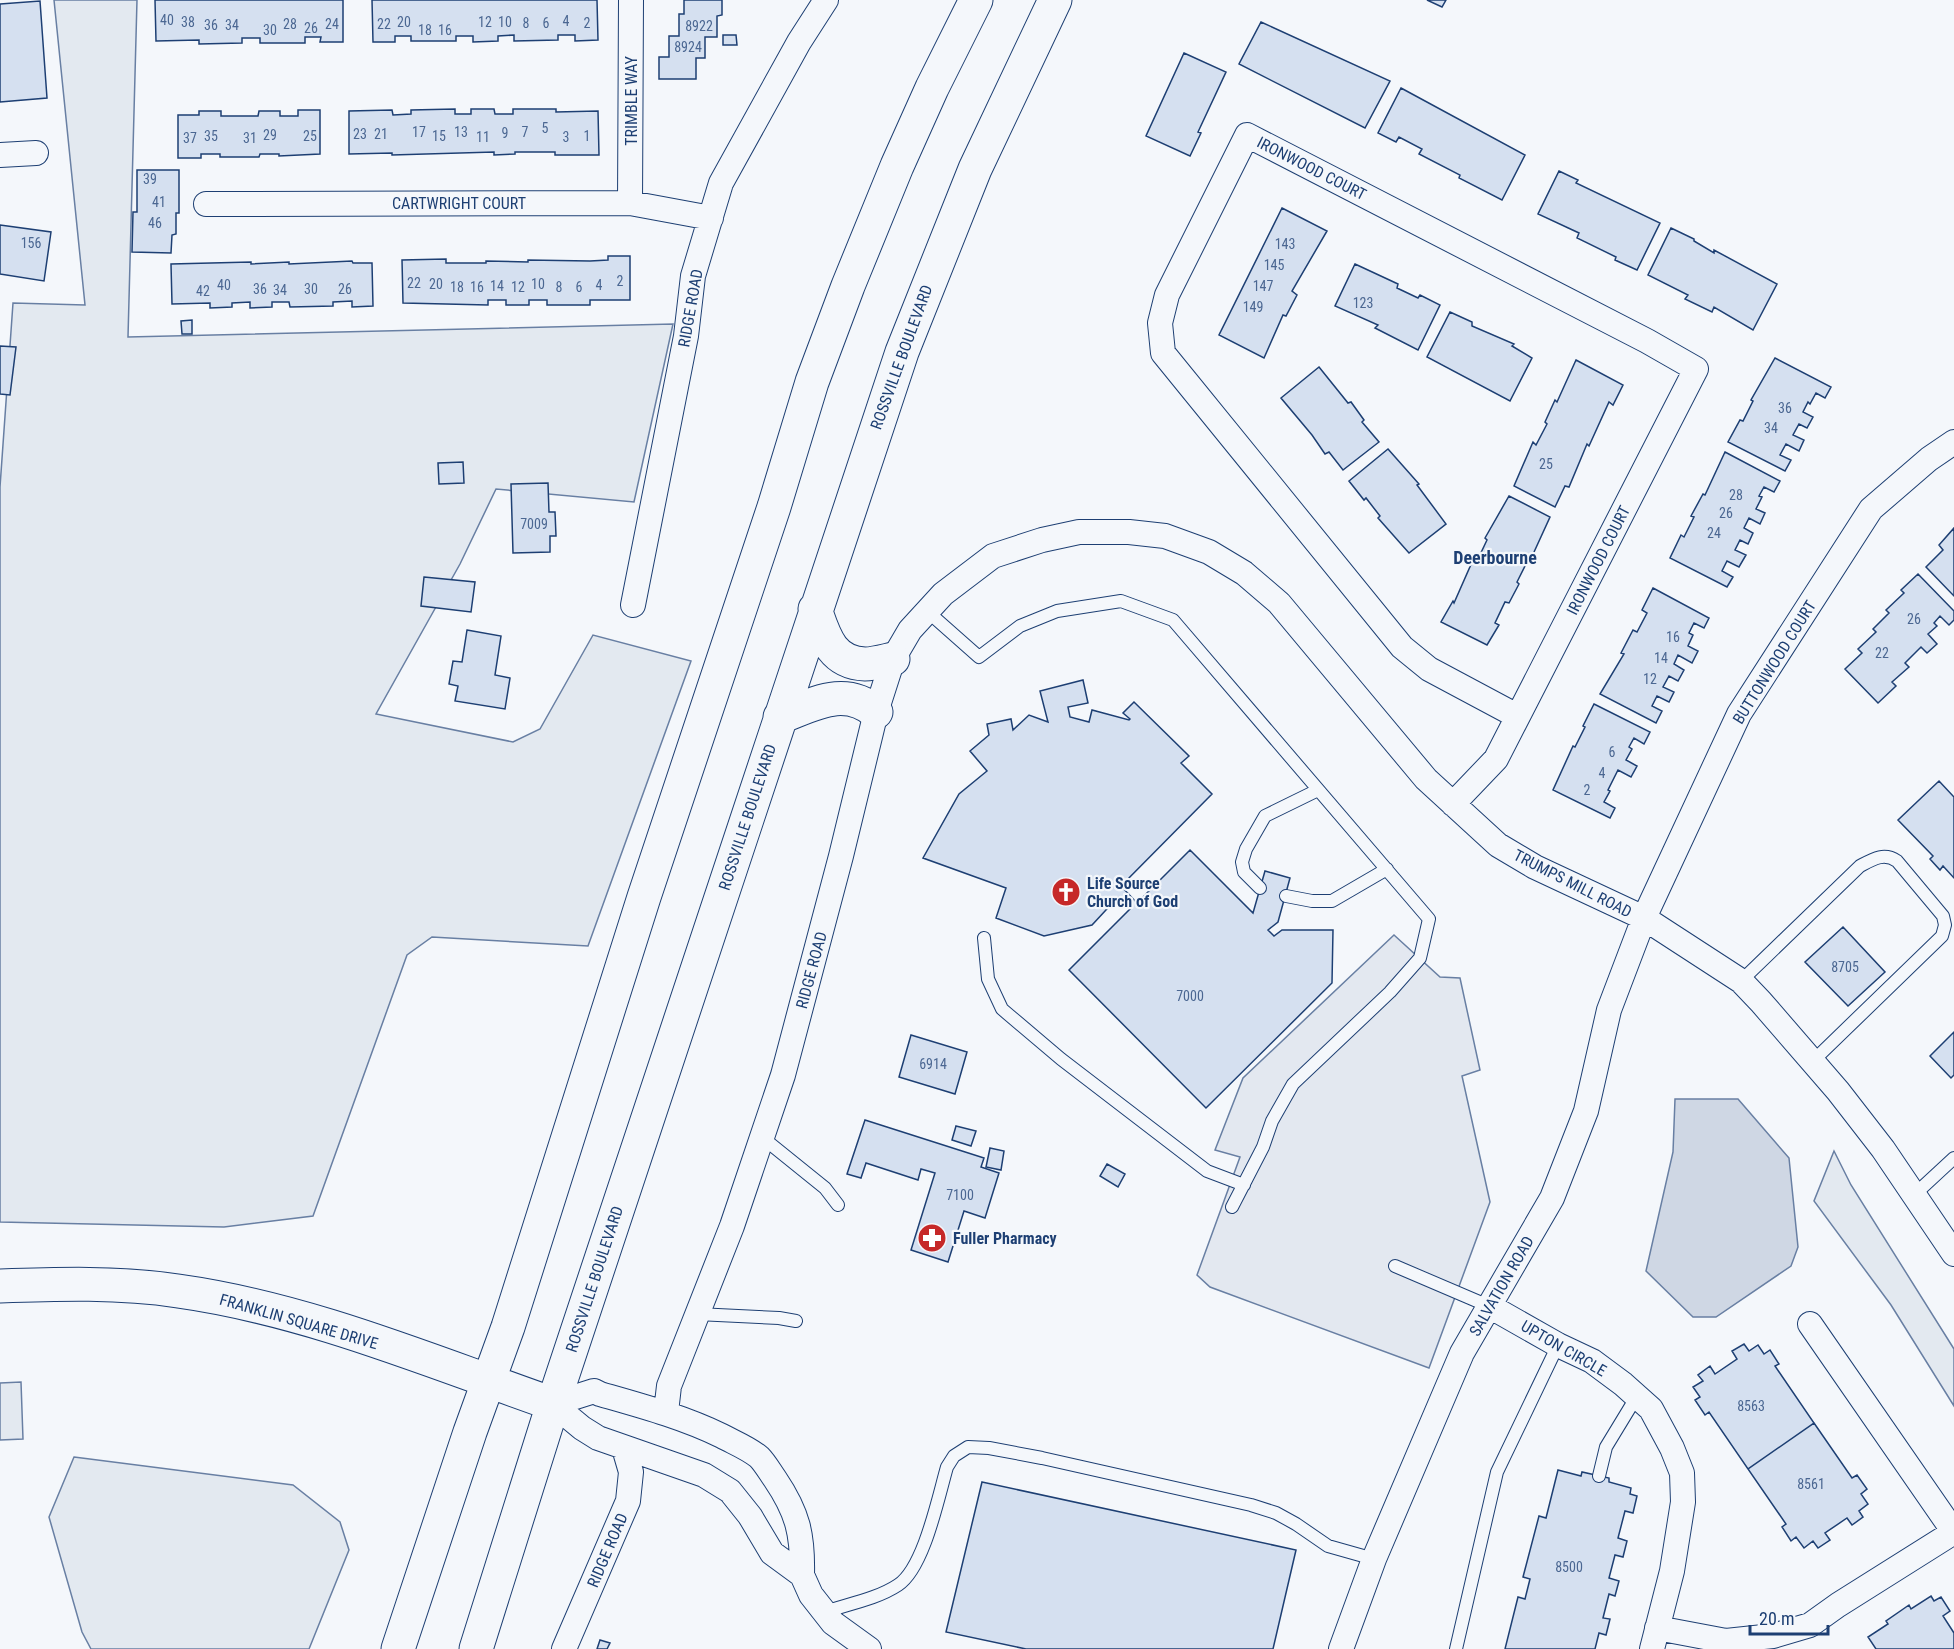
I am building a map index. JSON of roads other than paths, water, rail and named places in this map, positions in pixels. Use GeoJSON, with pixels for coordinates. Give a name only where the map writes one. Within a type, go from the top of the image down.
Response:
{"type":"FeatureCollection","features":[{"type":"Feature","properties":{"kind":"main road"},"geometry":{"type":"LineString","coordinates":[[398,1649],[508,1327],[644,897],[774,507],[812,382],[897,166],[932,88],[976,0]]}},
{"type":"Feature","properties":{"kind":"main road","name":"ROSSVILLE BOULEVARD"},"geometry":{"type":"LineString","coordinates":[[476,1649],[553,1404],[894,374],[979,159],[1054,0]]}},
{"type":"Feature","properties":{"kind":"main road"},"geometry":{"type":"LineString","coordinates":[[816,609],[826,643],[843,658],[864,664],[893,659]]}},
{"type":"Feature","properties":{"kind":"main road"},"geometry":{"type":"LineString","coordinates":[[780,717],[821,702],[843,697],[865,703],[876,712]]}},
{"type":"Feature","properties":{"kind":"main road","name":"FRANKLIN SQUARE DRIVE"},"geometry":{"type":"LineString","coordinates":[[0,1286],[116,1284],[217,1297],[330,1326],[553,1404]]}},
{"type":"Feature","properties":{"kind":"street","name":"TRIMBLE WAY"},"geometry":{"type":"LineString","coordinates":[[630,203],[631,0]]}},
{"type":"Feature","properties":{"kind":"street","name":"RIDGE ROAD"},"geometry":{"type":"LineString","coordinates":[[633,605],[686,336],[693,276],[721,183],[799,42],[826,0]]}},
{"type":"Feature","properties":{"kind":"street","name":"IRONWOOD COURT"},"geometry":{"type":"LineString","coordinates":[[1453,804],[1496,759],[1696,369],[1247,135],[1167,295],[1160,323],[1163,353],[1402,647],[1428,669],[1517,716]]}},
{"type":"Feature","properties":{"kind":"street"},"geometry":{"type":"LineString","coordinates":[[0,155],[36,153]]}},
{"type":"Feature","properties":{"kind":"street","name":"CARTWRIGHT COURT"},"geometry":{"type":"LineString","coordinates":[[206,204],[630,203],[711,218]]}},
{"type":"Feature","properties":{"kind":"street","name":"BUTTONWOOD COURT"},"geometry":{"type":"LineString","coordinates":[[1644,918],[1739,714],[1871,509],[1929,459],[1954,442]]}},
{"type":"Feature","properties":{"kind":"street","name":"TRUMPS MILL ROAD"},"geometry":{"type":"LineString","coordinates":[[993,556],[1042,540],[1079,532],[1129,532],[1165,536],[1209,552],[1244,573],[1279,603],[1426,779],[1498,845],[1555,877],[1644,918],[1741,981],[1769,1011],[1883,1149],[1954,1254]]}},
{"type":"Feature","properties":{"kind":"street","name":"RIDGE ROAD"},"geometry":{"type":"LineString","coordinates":[[666,1412],[669,1386],[732,1226],[783,1075],[842,856],[876,712],[893,659],[910,630],[943,594],[993,556]]}},
{"type":"Feature","properties":{"kind":"street","name":"SALVATION ROAD"},"geometry":{"type":"LineString","coordinates":[[1341,1649],[1374,1559],[1462,1353],[1552,1198],[1573,1149],[1587,1111],[1609,1010],[1644,918]]}},
{"type":"Feature","properties":{"kind":"street","name":"UPTON CIRCLE"},"geometry":{"type":"LineString","coordinates":[[1491,1306],[1558,1345],[1592,1361],[1637,1396],[1651,1409],[1672,1448],[1682,1473],[1683,1502],[1679,1532],[1655,1638],[1726,1641],[1773,1636],[1810,1625],[1954,1532],[1809,1324]]}},
{"type":"Feature","properties":{"kind":"street","name":"FRANKLIN SQUARE DRIVE"},"geometry":{"type":"LineString","coordinates":[[553,1404],[594,1391],[666,1412],[742,1446],[760,1458],[784,1492],[797,1518],[802,1545],[802,1575],[811,1595],[833,1623],[869,1649]]}},
{"type":"Feature","properties":{"kind":"street","name":"FRANKLIN SQUARE DRIVE"},"geometry":{"type":"LineString","coordinates":[[553,1404],[598,1438],[704,1475],[730,1491],[750,1516],[772,1552],[802,1575]]}},
{"type":"Feature","properties":{"kind":"street","name":"RIDGE ROAD"},"geometry":{"type":"LineString","coordinates":[[564,1649],[628,1501],[631,1472],[624,1448]]}},
{"type":"Feature","properties":{"kind":"lane"},"geometry":{"type":"LineString","coordinates":[[927,611],[979,657],[1020,626],[1057,611],[1121,601],[1173,621],[1430,919],[1420,958],[1390,992],[1293,1084],[1272,1121],[1263,1147],[1232,1207]]}},
{"type":"Feature","properties":{"kind":"lane"},"geometry":{"type":"LineString","coordinates":[[1260,888],[1244,872],[1242,862],[1246,849],[1265,816],[1318,790]]}},
{"type":"Feature","properties":{"kind":"lane"},"geometry":{"type":"LineString","coordinates":[[1741,981],[1860,866],[1877,857],[1890,856],[1897,861],[1943,916],[1945,925],[1942,936],[1812,1062]]}},
{"type":"Feature","properties":{"kind":"lane"},"geometry":{"type":"LineString","coordinates":[[1286,896],[1312,902],[1332,901],[1387,869]]}},
{"type":"Feature","properties":{"kind":"lane"},"geometry":{"type":"LineString","coordinates":[[984,938],[988,979],[1002,1009],[1061,1059],[1207,1171],[1244,1185]]}},
{"type":"Feature","properties":{"kind":"lane"},"geometry":{"type":"LineString","coordinates":[[763,1138],[825,1188],[838,1205]]}},
{"type":"Feature","properties":{"kind":"lane"},"geometry":{"type":"LineString","coordinates":[[1914,1195],[1954,1158]]}},
{"type":"Feature","properties":{"kind":"lane"},"geometry":{"type":"LineString","coordinates":[[1395,1266],[1491,1306]]}},
{"type":"Feature","properties":{"kind":"lane"},"geometry":{"type":"LineString","coordinates":[[697,1314],[796,1321]]}},
{"type":"Feature","properties":{"kind":"lane"},"geometry":{"type":"LineString","coordinates":[[1456,1649],[1497,1472],[1558,1345]]}},
{"type":"Feature","properties":{"kind":"lane"},"geometry":{"type":"LineString","coordinates":[[1599,1476],[1606,1447],[1637,1396]]}},
{"type":"Feature","properties":{"kind":"lane"},"geometry":{"type":"LineString","coordinates":[[824,1612],[898,1586],[909,1576],[920,1556],[947,1467],[954,1456],[968,1448],[989,1448],[1042,1458],[1251,1506],[1276,1513],[1328,1546],[1374,1559]]}},
{"type":"Feature","properties":{"kind":"place","name":"Life Source Church of God"},"geometry":{"type":"Point","coordinates":[1066,892]}},
{"type":"Feature","properties":{"kind":"place","name":"Fuller Pharmacy"},"geometry":{"type":"Point","coordinates":[932,1238]}},
{"type":"Feature","properties":{"kind":"district","name":"Deerbourne"},"geometry":{"type":"Point","coordinates":[1495,558]}}]}
